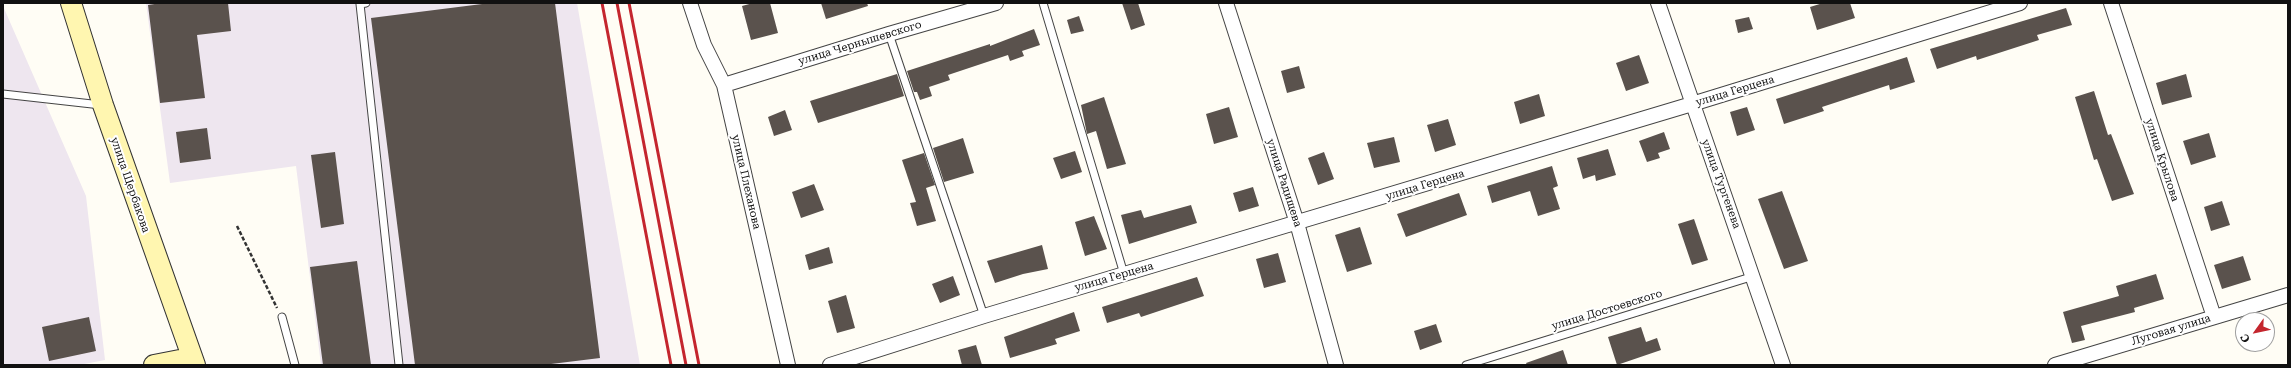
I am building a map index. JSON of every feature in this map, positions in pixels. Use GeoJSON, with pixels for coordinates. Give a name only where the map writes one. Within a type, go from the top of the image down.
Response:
{"type":"FeatureCollection","features":[{"type":"Feature","properties":{"kind":"main road","name":"улица Щербакова"},"geometry":{"type":"LineString","coordinates":[[73,6],[103,105],[193,361]]}},
{"type":"Feature","properties":{"kind":"main road"},"geometry":{"type":"LineString","coordinates":[[154,365],[193,361]]}},
{"type":"Feature","properties":{"kind":"street","name":"улица Плеханова"},"geometry":{"type":"LineString","coordinates":[[690,3],[704,45],[724,85],[788,365]]}},
{"type":"Feature","properties":{"kind":"street","name":"улица Чернышевского"},"geometry":{"type":"LineString","coordinates":[[724,85],[889,34],[996,3]]}},
{"type":"Feature","properties":{"kind":"street","name":"улица Радищева"},"geometry":{"type":"LineString","coordinates":[[1226,3],[1298,223],[1336,365]]}},
{"type":"Feature","properties":{"kind":"street","name":"улица Тургенева"},"geometry":{"type":"LineString","coordinates":[[1658,3],[1692,104],[1754,276],[1783,365]]}},
{"type":"Feature","properties":{"kind":"street","name":"улица Герцена"},"geometry":{"type":"LineString","coordinates":[[830,365],[984,316],[1692,104],[2020,3]]}},
{"type":"Feature","properties":{"kind":"street","name":"улица Крылова"},"geometry":{"type":"LineString","coordinates":[[2110,3],[2214,317]]}},
{"type":"Feature","properties":{"kind":"street","name":"Луговая улица"},"geometry":{"type":"LineString","coordinates":[[2055,365],[2288,295]]}},
{"type":"Feature","properties":{"kind":"lane"},"geometry":{"type":"LineString","coordinates":[[366,3],[360,4],[399,365]]}},
{"type":"Feature","properties":{"kind":"lane"},"geometry":{"type":"LineString","coordinates":[[1043,3],[1124,274]]}},
{"type":"Feature","properties":{"kind":"lane"},"geometry":{"type":"LineString","coordinates":[[889,34],[984,316]]}},
{"type":"Feature","properties":{"kind":"lane"},"geometry":{"type":"LineString","coordinates":[[3,94],[103,105]]}},
{"type":"Feature","properties":{"kind":"lane","name":"улица Достоевского"},"geometry":{"type":"LineString","coordinates":[[1466,365],[1754,276]]}},
{"type":"Feature","properties":{"kind":"lane"},"geometry":{"type":"LineString","coordinates":[[282,317],[295,365]]}},
{"type":"Feature","properties":{"kind":"path"},"geometry":{"type":"LineString","coordinates":[[237,226],[282,317]]}},
{"type":"Feature","properties":{"kind":"shaded area"},"geometry":{"type":"Polygon","coordinates":[[[146,3],[577,3],[640,365],[321,365],[296,166],[170,183],[146,3]]]}},
{"type":"Feature","properties":{"kind":"shaded area"},"geometry":{"type":"Polygon","coordinates":[[[3,6],[86,196],[105,360],[79,365],[3,365],[3,6]]]}},
{"type":"Feature","properties":{"kind":"building"},"geometry":{"type":"Polygon","coordinates":[[[161,3],[228,3],[231,31],[197,35],[205,98],[160,103],[148,5],[161,3]]]}},
{"type":"Feature","properties":{"kind":"building"},"geometry":{"type":"Polygon","coordinates":[[[490,3],[555,3],[600,358],[543,365],[415,365],[371,18],[490,3]]]}},
{"type":"Feature","properties":{"kind":"building"},"geometry":{"type":"Polygon","coordinates":[[[753,3],[770,3],[778,33],[751,40],[742,6],[753,3]]]}},
{"type":"Feature","properties":{"kind":"building"},"geometry":{"type":"Polygon","coordinates":[[[821,3],[867,3],[868,6],[826,19],[821,3]]]}},
{"type":"Feature","properties":{"kind":"building"},"geometry":{"type":"Polygon","coordinates":[[[1122,3],[1138,3],[1145,25],[1131,30],[1122,3]]]}},
{"type":"Feature","properties":{"kind":"building"},"geometry":{"type":"Polygon","coordinates":[[[1823,3],[1850,3],[1855,18],[1817,30],[1810,7],[1823,3]]]}},
{"type":"Feature","properties":{"kind":"building"},"geometry":{"type":"Polygon","coordinates":[[[2066,8],[2072,25],[2037,35],[2039,40],[1977,60],[1976,56],[1937,69],[1930,49],[2066,8]]]}},
{"type":"Feature","properties":{"kind":"building"},"geometry":{"type":"Polygon","coordinates":[[[1079,16],[1084,31],[1071,34],[1067,20],[1079,16]]]}},
{"type":"Feature","properties":{"kind":"building"},"geometry":{"type":"Polygon","coordinates":[[[1749,17],[1753,29],[1738,33],[1735,20],[1749,17]]]}},
{"type":"Feature","properties":{"kind":"building"},"geometry":{"type":"Polygon","coordinates":[[[1034,29],[1040,45],[1022,51],[1024,56],[1010,61],[1008,55],[948,75],[950,80],[929,87],[932,96],[920,100],[917,92],[914,92],[907,71],[990,44],[990,46],[1034,29]]]}},
{"type":"Feature","properties":{"kind":"building"},"geometry":{"type":"Polygon","coordinates":[[[1639,55],[1649,83],[1626,91],[1616,63],[1639,55]]]}},
{"type":"Feature","properties":{"kind":"building"},"geometry":{"type":"Polygon","coordinates":[[[1907,57],[1915,82],[1890,90],[1889,85],[1822,107],[1824,111],[1784,124],[1776,99],[1907,57]]]}},
{"type":"Feature","properties":{"kind":"building"},"geometry":{"type":"Polygon","coordinates":[[[1299,66],[1305,88],[1287,93],[1281,71],[1299,66]]]}},
{"type":"Feature","properties":{"kind":"building"},"geometry":{"type":"Polygon","coordinates":[[[897,74],[904,96],[818,123],[810,101],[897,74]]]}},
{"type":"Feature","properties":{"kind":"building"},"geometry":{"type":"Polygon","coordinates":[[[2186,74],[2192,97],[2162,105],[2156,83],[2186,74]]]}},
{"type":"Feature","properties":{"kind":"building"},"geometry":{"type":"Polygon","coordinates":[[[2094,91],[2108,135],[2111,134],[2134,194],[2112,201],[2097,159],[2094,160],[2075,97],[2094,91]]]}},
{"type":"Feature","properties":{"kind":"building"},"geometry":{"type":"Polygon","coordinates":[[[1539,94],[1545,116],[1520,124],[1514,102],[1539,94]]]}},
{"type":"Feature","properties":{"kind":"building"},"geometry":{"type":"Polygon","coordinates":[[[1104,97],[1126,164],[1107,169],[1096,131],[1087,134],[1081,105],[1104,97]]]}},
{"type":"Feature","properties":{"kind":"building"},"geometry":{"type":"Polygon","coordinates":[[[1229,107],[1238,137],[1214,144],[1206,114],[1229,107]]]}},
{"type":"Feature","properties":{"kind":"building"},"geometry":{"type":"Polygon","coordinates":[[[1747,107],[1755,130],[1737,136],[1730,112],[1747,107]]]}},
{"type":"Feature","properties":{"kind":"building"},"geometry":{"type":"Polygon","coordinates":[[[785,110],[792,130],[774,136],[768,117],[785,110]]]}},
{"type":"Feature","properties":{"kind":"building"},"geometry":{"type":"Polygon","coordinates":[[[1448,119],[1456,145],[1435,152],[1427,125],[1448,119]]]}},
{"type":"Feature","properties":{"kind":"building"},"geometry":{"type":"Polygon","coordinates":[[[207,128],[211,159],[180,163],[176,132],[207,128]]]}},
{"type":"Feature","properties":{"kind":"building"},"geometry":{"type":"Polygon","coordinates":[[[1664,132],[1670,149],[1658,153],[1660,158],[1647,162],[1639,141],[1664,132]]]}},
{"type":"Feature","properties":{"kind":"building"},"geometry":{"type":"Polygon","coordinates":[[[2209,133],[2216,157],[2191,165],[2183,141],[2209,133]]]}},
{"type":"Feature","properties":{"kind":"building"},"geometry":{"type":"Polygon","coordinates":[[[1394,137],[1400,162],[1374,168],[1367,143],[1394,137]]]}},
{"type":"Feature","properties":{"kind":"building"},"geometry":{"type":"Polygon","coordinates":[[[963,138],[974,173],[944,182],[933,148],[963,138]]]}},
{"type":"Feature","properties":{"kind":"building"},"geometry":{"type":"Polygon","coordinates":[[[1608,149],[1616,175],[1596,181],[1595,175],[1583,179],[1577,158],[1608,149]]]}},
{"type":"Feature","properties":{"kind":"building"},"geometry":{"type":"Polygon","coordinates":[[[1075,151],[1082,172],[1061,179],[1053,158],[1075,151]]]}},
{"type":"Feature","properties":{"kind":"building"},"geometry":{"type":"Polygon","coordinates":[[[335,152],[344,224],[321,228],[311,155],[335,152]]]}},
{"type":"Feature","properties":{"kind":"building"},"geometry":{"type":"Polygon","coordinates":[[[1324,152],[1334,179],[1318,185],[1308,158],[1324,152]]]}},
{"type":"Feature","properties":{"kind":"building"},"geometry":{"type":"Polygon","coordinates":[[[924,153],[935,185],[926,188],[936,221],[917,226],[910,203],[916,202],[902,160],[924,153]]]}},
{"type":"Feature","properties":{"kind":"building"},"geometry":{"type":"Polygon","coordinates":[[[1552,166],[1558,186],[1553,188],[1560,209],[1538,216],[1530,191],[1492,203],[1487,186],[1552,166]]]}},
{"type":"Feature","properties":{"kind":"building"},"geometry":{"type":"Polygon","coordinates":[[[814,184],[824,210],[801,218],[792,192],[814,184]]]}},
{"type":"Feature","properties":{"kind":"building"},"geometry":{"type":"Polygon","coordinates":[[[1253,187],[1259,206],[1239,212],[1233,193],[1253,187]]]}},
{"type":"Feature","properties":{"kind":"building"},"geometry":{"type":"Polygon","coordinates":[[[1782,191],[1808,261],[1784,269],[1758,199],[1782,191]]]}},
{"type":"Feature","properties":{"kind":"building"},"geometry":{"type":"Polygon","coordinates":[[[1459,193],[1467,215],[1406,237],[1397,214],[1459,193]]]}},
{"type":"Feature","properties":{"kind":"building"},"geometry":{"type":"Polygon","coordinates":[[[2222,201],[2230,225],[2211,231],[2204,207],[2222,201]]]}},
{"type":"Feature","properties":{"kind":"building"},"geometry":{"type":"Polygon","coordinates":[[[1191,205],[1197,223],[1129,244],[1121,215],[1141,210],[1144,218],[1191,205]]]}},
{"type":"Feature","properties":{"kind":"building"},"geometry":{"type":"Polygon","coordinates":[[[1094,216],[1107,249],[1085,256],[1075,222],[1094,216]]]}},
{"type":"Feature","properties":{"kind":"building"},"geometry":{"type":"Polygon","coordinates":[[[1694,219],[1708,260],[1692,265],[1678,224],[1694,219]]]}},
{"type":"Feature","properties":{"kind":"building"},"geometry":{"type":"Polygon","coordinates":[[[1360,227],[1372,264],[1347,272],[1335,235],[1360,227]]]}},
{"type":"Feature","properties":{"kind":"building"},"geometry":{"type":"Polygon","coordinates":[[[1042,245],[1048,269],[1023,274],[995,283],[987,261],[1042,245]]]}},
{"type":"Feature","properties":{"kind":"building"},"geometry":{"type":"Polygon","coordinates":[[[829,247],[833,263],[809,270],[805,255],[829,247]]]}},
{"type":"Feature","properties":{"kind":"building"},"geometry":{"type":"Polygon","coordinates":[[[1278,253],[1286,282],[1264,288],[1256,259],[1278,253]]]}},
{"type":"Feature","properties":{"kind":"building"},"geometry":{"type":"Polygon","coordinates":[[[2243,256],[2251,280],[2222,289],[2214,265],[2243,256]]]}},
{"type":"Feature","properties":{"kind":"building"},"geometry":{"type":"Polygon","coordinates":[[[357,261],[371,365],[323,365],[310,267],[357,261]]]}},
{"type":"Feature","properties":{"kind":"building"},"geometry":{"type":"Polygon","coordinates":[[[2156,274],[2164,299],[2134,308],[2135,312],[2081,326],[2085,340],[2072,343],[2063,312],[2119,296],[2116,286],[2156,274]]]}},
{"type":"Feature","properties":{"kind":"building"},"geometry":{"type":"Polygon","coordinates":[[[953,276],[960,295],[940,303],[932,284],[953,276]]]}},
{"type":"Feature","properties":{"kind":"building"},"geometry":{"type":"Polygon","coordinates":[[[1197,277],[1204,296],[1141,317],[1139,313],[1107,323],[1102,307],[1197,277]]]}},
{"type":"Feature","properties":{"kind":"building"},"geometry":{"type":"Polygon","coordinates":[[[846,295],[855,328],[837,333],[828,301],[846,295]]]}},
{"type":"Feature","properties":{"kind":"building"},"geometry":{"type":"Polygon","coordinates":[[[1074,312],[1080,331],[1055,339],[1057,344],[1010,358],[1004,337],[1074,312]]]}},
{"type":"Feature","properties":{"kind":"building"},"geometry":{"type":"Polygon","coordinates":[[[89,317],[96,351],[49,361],[42,327],[89,317]]]}},
{"type":"Feature","properties":{"kind":"building"},"geometry":{"type":"Polygon","coordinates":[[[1436,324],[1442,342],[1420,350],[1414,331],[1436,324]]]}},
{"type":"Feature","properties":{"kind":"building"},"geometry":{"type":"Polygon","coordinates":[[[1641,327],[1646,342],[1657,338],[1661,350],[1617,365],[1608,337],[1641,327]]]}},
{"type":"Feature","properties":{"kind":"building"},"geometry":{"type":"Polygon","coordinates":[[[976,345],[982,365],[962,365],[958,350],[976,345]]]}},
{"type":"Feature","properties":{"kind":"building"},"geometry":{"type":"Polygon","coordinates":[[[1563,350],[1568,365],[1527,365],[1526,363],[1563,350]]]}},
{"type":"Feature","properties":{"kind":"railway"},"geometry":{"type":"LineString","coordinates":[[602,3],[671,365]]}},
{"type":"Feature","properties":{"kind":"railway"},"geometry":{"type":"LineString","coordinates":[[617,3],[686,365]]}},
{"type":"Feature","properties":{"kind":"railway"},"geometry":{"type":"LineString","coordinates":[[629,3],[699,365]]}}]}
